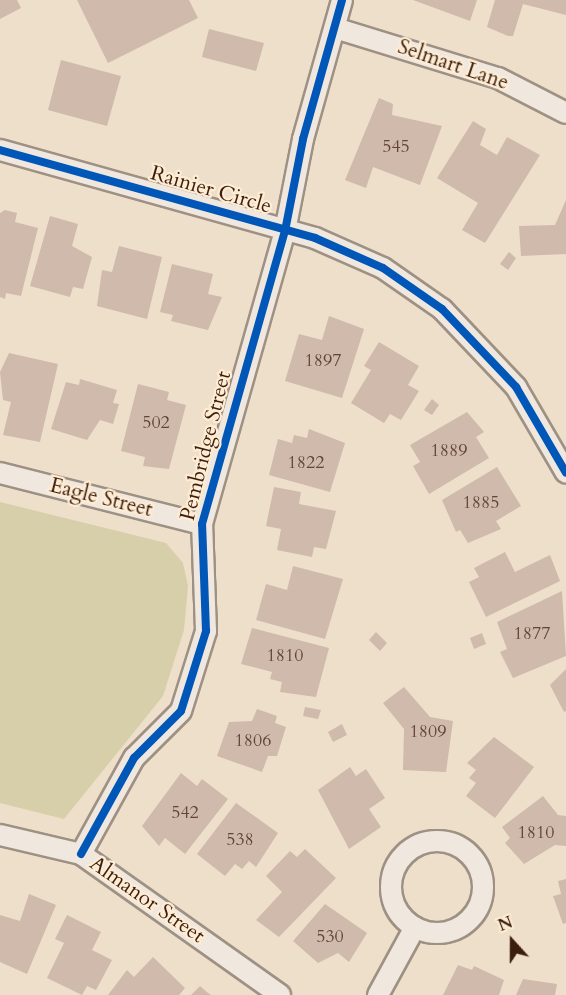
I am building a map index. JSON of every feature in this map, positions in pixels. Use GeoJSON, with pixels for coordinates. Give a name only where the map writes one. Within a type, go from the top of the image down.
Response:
{"type":"FeatureCollection","features":[{"type":"Feature","properties":{"kind":"street","name":"Pembridge Street"},"geometry":{"type":"LineString","coordinates":[[81,854],[134,758],[181,711],[206,631],[202,524],[285,231],[303,139],[342,0]]}},
{"type":"Feature","properties":{"kind":"street","name":"Selmart Lane"},"geometry":{"type":"LineString","coordinates":[[335,28],[498,78],[566,113]]}},
{"type":"Feature","properties":{"kind":"street","name":"Rainier Circle"},"geometry":{"type":"LineString","coordinates":[[0,150],[285,231],[383,268],[442,309],[516,387],[566,473]]}},
{"type":"Feature","properties":{"kind":"street","name":"Eagle Street"},"geometry":{"type":"LineString","coordinates":[[0,473],[202,524]]}},
{"type":"Feature","properties":{"kind":"street","name":"Almanor Street"},"geometry":{"type":"LineString","coordinates":[[0,835],[81,854],[280,995]]}},
{"type":"Feature","properties":{"kind":"street"},"geometry":{"type":"LineString","coordinates":[[422,843],[452,843],[476,862],[483,890],[479,905],[452,930],[415,927],[395,905],[392,875],[399,861],[422,843]]}},
{"type":"Feature","properties":{"kind":"street"},"geometry":{"type":"LineString","coordinates":[[378,995],[415,927]]}},
{"type":"Feature","properties":{"kind":"shaded area"},"geometry":{"type":"Polygon","coordinates":[[[0,502],[166,543],[183,563],[188,586],[184,630],[163,696],[64,819],[0,803],[0,502]]]}},
{"type":"Feature","properties":{"kind":"building"},"geometry":{"type":"Polygon","coordinates":[[[0,0],[17,0],[21,8],[0,19],[0,0]]]}},
{"type":"Feature","properties":{"kind":"building"},"geometry":{"type":"Polygon","coordinates":[[[77,0],[189,0],[198,18],[108,63],[77,0]]]}},
{"type":"Feature","properties":{"kind":"building"},"geometry":{"type":"Polygon","coordinates":[[[413,0],[477,0],[470,21],[413,0]]]}},
{"type":"Feature","properties":{"kind":"building"},"geometry":{"type":"Polygon","coordinates":[[[495,0],[566,0],[566,15],[523,4],[513,36],[508,36],[487,27],[495,0]]]}},
{"type":"Feature","properties":{"kind":"building"},"geometry":{"type":"Polygon","coordinates":[[[209,29],[264,43],[256,71],[202,57],[209,29]]]}},
{"type":"Feature","properties":{"kind":"building"},"geometry":{"type":"Polygon","coordinates":[[[61,60],[121,76],[107,126],[48,110],[61,60]]]}},
{"type":"Feature","properties":{"kind":"building"},"geometry":{"type":"Polygon","coordinates":[[[379,98],[393,104],[392,115],[442,126],[420,185],[373,167],[366,188],[345,180],[379,98]]]}},
{"type":"Feature","properties":{"kind":"building"},"geometry":{"type":"Polygon","coordinates":[[[473,121],[486,129],[480,145],[497,155],[507,137],[540,155],[485,243],[462,230],[478,203],[437,178],[473,121]]]}},
{"type":"Feature","properties":{"kind":"building"},"geometry":{"type":"Polygon","coordinates":[[[566,200],[566,254],[521,256],[519,226],[555,225],[566,200]]]}},
{"type":"Feature","properties":{"kind":"building"},"geometry":{"type":"Polygon","coordinates":[[[5,210],[17,213],[15,222],[38,228],[21,296],[6,293],[5,299],[0,297],[0,213],[5,210]]]}},
{"type":"Feature","properties":{"kind":"building"},"geometry":{"type":"Polygon","coordinates":[[[50,216],[78,224],[72,246],[92,257],[83,289],[73,287],[70,297],[30,286],[50,216]]]}},
{"type":"Feature","properties":{"kind":"building"},"geometry":{"type":"Polygon","coordinates":[[[119,246],[162,257],[147,319],[97,306],[102,270],[112,272],[119,246]]]}},
{"type":"Feature","properties":{"kind":"building"},"geometry":{"type":"Polygon","coordinates":[[[509,252],[516,258],[508,270],[500,264],[509,252]]]}},
{"type":"Feature","properties":{"kind":"building"},"geometry":{"type":"Polygon","coordinates":[[[172,264],[213,274],[208,294],[222,297],[208,330],[171,321],[173,315],[160,312],[172,264]]]}},
{"type":"Feature","properties":{"kind":"building"},"geometry":{"type":"Polygon","coordinates":[[[329,316],[364,329],[342,398],[285,381],[299,334],[322,340],[329,316]]]}},
{"type":"Feature","properties":{"kind":"building"},"geometry":{"type":"Polygon","coordinates":[[[379,342],[419,366],[408,385],[419,391],[401,420],[390,414],[384,423],[351,403],[371,370],[364,366],[379,342]]]}},
{"type":"Feature","properties":{"kind":"building"},"geometry":{"type":"Polygon","coordinates":[[[9,353],[58,364],[40,442],[3,435],[11,402],[3,400],[0,372],[9,353]]]}},
{"type":"Feature","properties":{"kind":"building"},"geometry":{"type":"Polygon","coordinates":[[[80,379],[117,390],[113,403],[119,404],[113,424],[100,420],[87,440],[51,429],[66,382],[79,385],[80,379]]]}},
{"type":"Feature","properties":{"kind":"building"},"geometry":{"type":"Polygon","coordinates":[[[138,384],[169,392],[167,400],[186,405],[169,469],[143,466],[145,457],[121,451],[138,384]]]}},
{"type":"Feature","properties":{"kind":"building"},"geometry":{"type":"Polygon","coordinates":[[[432,399],[439,405],[432,415],[424,410],[432,399]]]}},
{"type":"Feature","properties":{"kind":"building"},"geometry":{"type":"Polygon","coordinates":[[[467,412],[484,432],[476,437],[489,458],[429,494],[413,466],[420,462],[410,445],[467,412]]]}},
{"type":"Feature","properties":{"kind":"building"},"geometry":{"type":"Polygon","coordinates":[[[309,429],[345,443],[330,492],[269,475],[278,439],[292,443],[294,435],[307,438],[309,429]]]}},
{"type":"Feature","properties":{"kind":"building"},"geometry":{"type":"Polygon","coordinates":[[[497,467],[521,506],[496,521],[501,529],[468,543],[460,530],[456,532],[442,500],[497,467]]]}},
{"type":"Feature","properties":{"kind":"building"},"geometry":{"type":"Polygon","coordinates":[[[274,487],[301,492],[299,504],[336,511],[326,549],[314,547],[312,557],[277,550],[281,529],[266,526],[274,487]]]}},
{"type":"Feature","properties":{"kind":"building"},"geometry":{"type":"Polygon","coordinates":[[[505,552],[515,572],[550,555],[560,581],[486,617],[469,582],[479,577],[474,568],[505,552]]]}},
{"type":"Feature","properties":{"kind":"building"},"geometry":{"type":"Polygon","coordinates":[[[293,566],[343,579],[325,639],[256,620],[266,584],[287,590],[293,566]]]}},
{"type":"Feature","properties":{"kind":"building"},"geometry":{"type":"Polygon","coordinates":[[[562,591],[566,656],[513,678],[500,652],[507,649],[497,622],[562,591]]]}},
{"type":"Feature","properties":{"kind":"building"},"geometry":{"type":"Polygon","coordinates":[[[252,628],[329,648],[316,697],[280,692],[282,682],[270,679],[272,672],[241,664],[252,628]]]}},
{"type":"Feature","properties":{"kind":"building"},"geometry":{"type":"Polygon","coordinates":[[[376,632],[387,643],[380,651],[369,640],[376,632]]]}},
{"type":"Feature","properties":{"kind":"building"},"geometry":{"type":"Polygon","coordinates":[[[482,633],[486,644],[474,649],[470,638],[482,633]]]}},
{"type":"Feature","properties":{"kind":"building"},"geometry":{"type":"Polygon","coordinates":[[[566,669],[566,711],[564,712],[550,685],[566,669]]]}},
{"type":"Feature","properties":{"kind":"building"},"geometry":{"type":"Polygon","coordinates":[[[404,687],[430,717],[453,721],[446,772],[403,770],[404,729],[383,703],[404,687]]]}},
{"type":"Feature","properties":{"kind":"building"},"geometry":{"type":"Polygon","coordinates":[[[305,707],[321,710],[318,719],[303,716],[305,707]]]}},
{"type":"Feature","properties":{"kind":"building"},"geometry":{"type":"Polygon","coordinates":[[[257,709],[277,716],[275,723],[286,727],[277,756],[268,756],[262,772],[217,756],[229,722],[252,721],[257,709]]]}},
{"type":"Feature","properties":{"kind":"building"},"geometry":{"type":"Polygon","coordinates":[[[342,724],[347,735],[333,742],[328,732],[342,724]]]}},
{"type":"Feature","properties":{"kind":"building"},"geometry":{"type":"Polygon","coordinates":[[[494,737],[534,767],[495,818],[466,796],[476,783],[469,778],[476,770],[467,763],[494,737]]]}},
{"type":"Feature","properties":{"kind":"building"},"geometry":{"type":"Polygon","coordinates":[[[350,767],[356,776],[366,769],[385,798],[369,809],[381,827],[349,849],[318,790],[350,767]]]}},
{"type":"Feature","properties":{"kind":"building"},"geometry":{"type":"Polygon","coordinates":[[[181,773],[197,786],[202,779],[228,799],[185,854],[165,838],[159,846],[142,826],[181,773]]]}},
{"type":"Feature","properties":{"kind":"building"},"geometry":{"type":"Polygon","coordinates":[[[543,796],[558,815],[566,816],[566,846],[555,845],[524,864],[505,843],[510,838],[502,827],[543,796]]]}},
{"type":"Feature","properties":{"kind":"building"},"geometry":{"type":"Polygon","coordinates":[[[236,803],[278,833],[256,867],[249,861],[242,869],[235,864],[225,876],[197,854],[236,803]]]}},
{"type":"Feature","properties":{"kind":"building"},"geometry":{"type":"Polygon","coordinates":[[[305,849],[336,878],[279,937],[256,920],[282,892],[266,876],[290,851],[297,857],[305,849]]]}},
{"type":"Feature","properties":{"kind":"building"},"geometry":{"type":"Polygon","coordinates":[[[566,879],[566,923],[563,924],[553,896],[561,894],[558,881],[566,879]]]}},
{"type":"Feature","properties":{"kind":"building"},"geometry":{"type":"Polygon","coordinates":[[[29,894],[56,905],[27,974],[0,962],[0,915],[20,921],[29,894]]]}},
{"type":"Feature","properties":{"kind":"building"},"geometry":{"type":"Polygon","coordinates":[[[325,904],[367,933],[349,962],[338,953],[318,963],[293,941],[325,904]]]}},
{"type":"Feature","properties":{"kind":"building"},"geometry":{"type":"Polygon","coordinates":[[[67,915],[101,932],[92,950],[112,960],[96,990],[87,986],[82,995],[47,978],[64,943],[55,939],[67,915]]]}},
{"type":"Feature","properties":{"kind":"building"},"geometry":{"type":"Polygon","coordinates":[[[153,957],[185,988],[179,995],[108,995],[127,970],[134,977],[153,957]]]}},
{"type":"Feature","properties":{"kind":"building"},"geometry":{"type":"Polygon","coordinates":[[[458,965],[472,970],[474,966],[504,980],[499,995],[443,995],[458,965]]]}},
{"type":"Feature","properties":{"kind":"building"},"geometry":{"type":"Polygon","coordinates":[[[523,979],[557,984],[555,995],[516,995],[523,979]]]}},
{"type":"Feature","properties":{"kind":"building"},"geometry":{"type":"Polygon","coordinates":[[[200,986],[208,993],[211,995],[191,995],[200,986]]]}},
{"type":"Feature","properties":{"kind":"cycle path"},"geometry":{"type":"LineString","coordinates":[[81,854],[134,758],[181,711],[206,631],[202,524],[285,231],[303,139],[342,0]]}},
{"type":"Feature","properties":{"kind":"cycle path"},"geometry":{"type":"LineString","coordinates":[[0,150],[315,238],[383,268],[442,309],[516,387],[566,473]]}}]}
